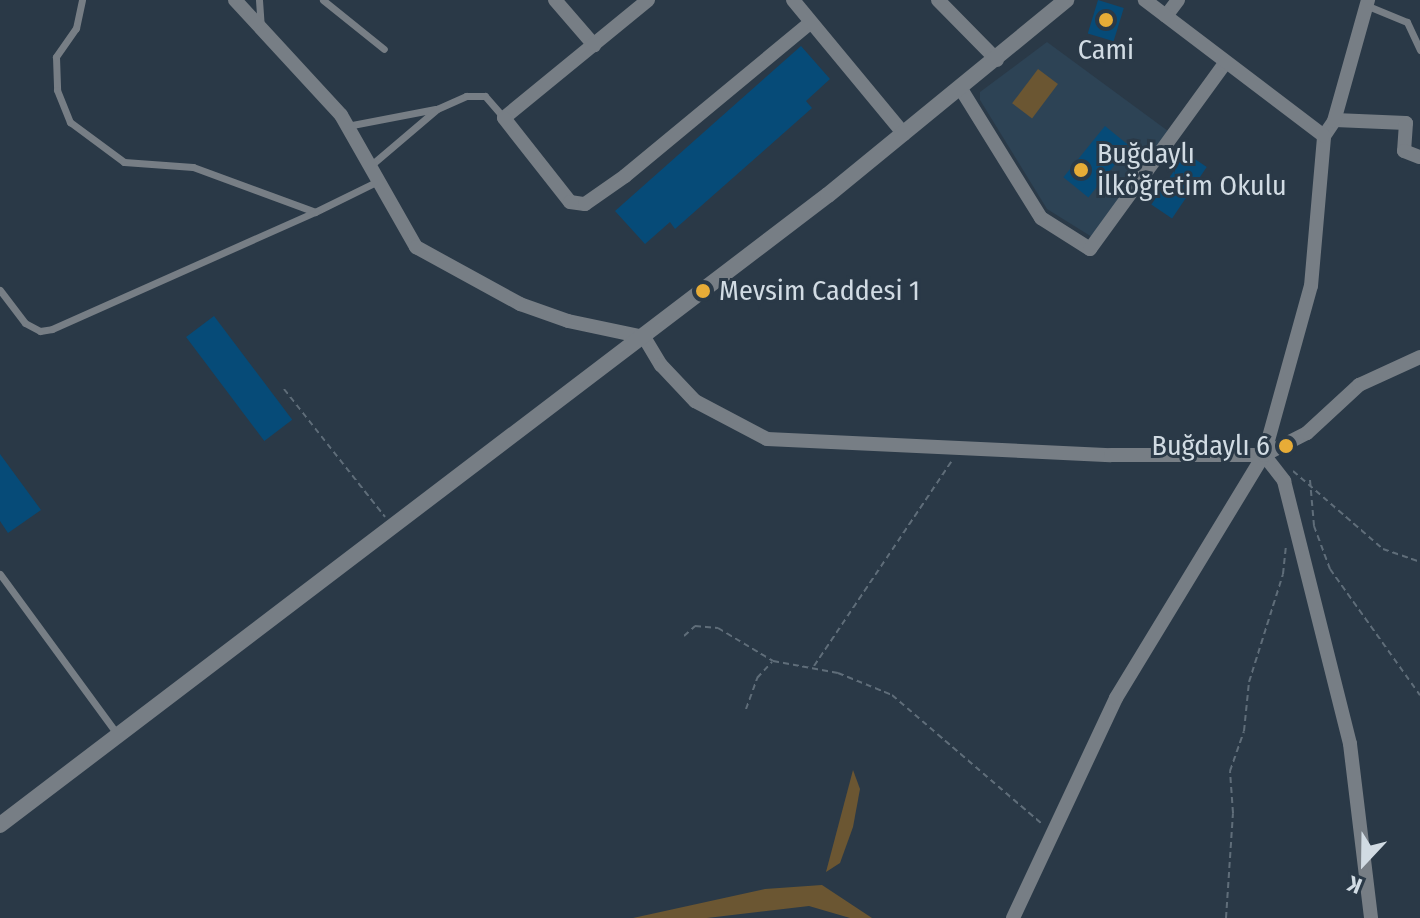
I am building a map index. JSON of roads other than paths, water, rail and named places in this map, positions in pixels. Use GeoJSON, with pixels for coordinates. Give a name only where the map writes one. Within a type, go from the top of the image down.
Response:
{"type":"FeatureCollection","features":[{"type":"Feature","properties":{"kind":"street"},"geometry":{"type":"LineString","coordinates":[[235,0],[347,126],[416,247],[455,272],[544,313],[644,337],[689,396],[752,434],[782,444],[1264,455],[1307,433],[1359,385],[1420,357]]}},
{"type":"Feature","properties":{"kind":"street"},"geometry":{"type":"LineString","coordinates":[[555,0],[594,45]]}},
{"type":"Feature","properties":{"kind":"street"},"geometry":{"type":"LineString","coordinates":[[648,0],[504,118],[570,202],[585,204],[811,22]]}},
{"type":"Feature","properties":{"kind":"street"},"geometry":{"type":"LineString","coordinates":[[793,0],[904,134]]}},
{"type":"Feature","properties":{"kind":"street"},"geometry":{"type":"LineString","coordinates":[[938,0],[997,60]]}},
{"type":"Feature","properties":{"kind":"street"},"geometry":{"type":"LineString","coordinates":[[0,825],[644,337],[961,89],[1066,0]]}},
{"type":"Feature","properties":{"kind":"street"},"geometry":{"type":"LineString","coordinates":[[1145,0],[1324,136]]}},
{"type":"Feature","properties":{"kind":"street"},"geometry":{"type":"LineString","coordinates":[[1166,16],[1178,0]]}},
{"type":"Feature","properties":{"kind":"street"},"geometry":{"type":"LineString","coordinates":[[1018,916],[1052,832],[1144,648],[1264,455],[1311,286],[1324,136],[1335,120],[1367,3]]}},
{"type":"Feature","properties":{"kind":"street"},"geometry":{"type":"LineString","coordinates":[[961,89],[1041,218],[1090,249],[1226,62]]}},
{"type":"Feature","properties":{"kind":"street"},"geometry":{"type":"LineString","coordinates":[[1335,120],[1406,123],[1404,151],[1420,157]]}},
{"type":"Feature","properties":{"kind":"street"},"geometry":{"type":"LineString","coordinates":[[1264,455],[1284,481],[1350,744],[1371,918]]}},
{"type":"Feature","properties":{"kind":"lane"},"geometry":{"type":"LineString","coordinates":[[82,0],[76,28],[56,57],[57,90],[70,122],[124,162],[193,167],[315,212]]}},
{"type":"Feature","properties":{"kind":"lane"},"geometry":{"type":"LineString","coordinates":[[259,0],[261,29]]}},
{"type":"Feature","properties":{"kind":"lane"},"geometry":{"type":"LineString","coordinates":[[323,0],[384,49]]}},
{"type":"Feature","properties":{"kind":"lane"},"geometry":{"type":"LineString","coordinates":[[1367,3],[1420,29]]}},
{"type":"Feature","properties":{"kind":"lane"},"geometry":{"type":"LineString","coordinates":[[1407,22],[1420,50]]}},
{"type":"Feature","properties":{"kind":"lane"},"geometry":{"type":"LineString","coordinates":[[347,126],[437,109],[466,96],[485,96],[504,118]]}},
{"type":"Feature","properties":{"kind":"lane"},"geometry":{"type":"LineString","coordinates":[[370,166],[437,109]]}},
{"type":"Feature","properties":{"kind":"lane"},"geometry":{"type":"LineString","coordinates":[[0,290],[25,323],[40,331],[52,329],[378,181]]}},
{"type":"Feature","properties":{"kind":"lane"},"geometry":{"type":"LineString","coordinates":[[0,574],[118,735]]}},
{"type":"Feature","properties":{"kind":"place","name":"Cami"},"geometry":{"type":"Point","coordinates":[1106,20]}},
{"type":"Feature","properties":{"kind":"place","name":"Buğdaylı İlköğretim Okulu"},"geometry":{"type":"Point","coordinates":[1081,170]}},
{"type":"Feature","properties":{"kind":"place","name":"Mevsim Caddesi 1"},"geometry":{"type":"Point","coordinates":[703,291]}},
{"type":"Feature","properties":{"kind":"place","name":"Buğdaylı 6"},"geometry":{"type":"Point","coordinates":[1286,446]}}]}
